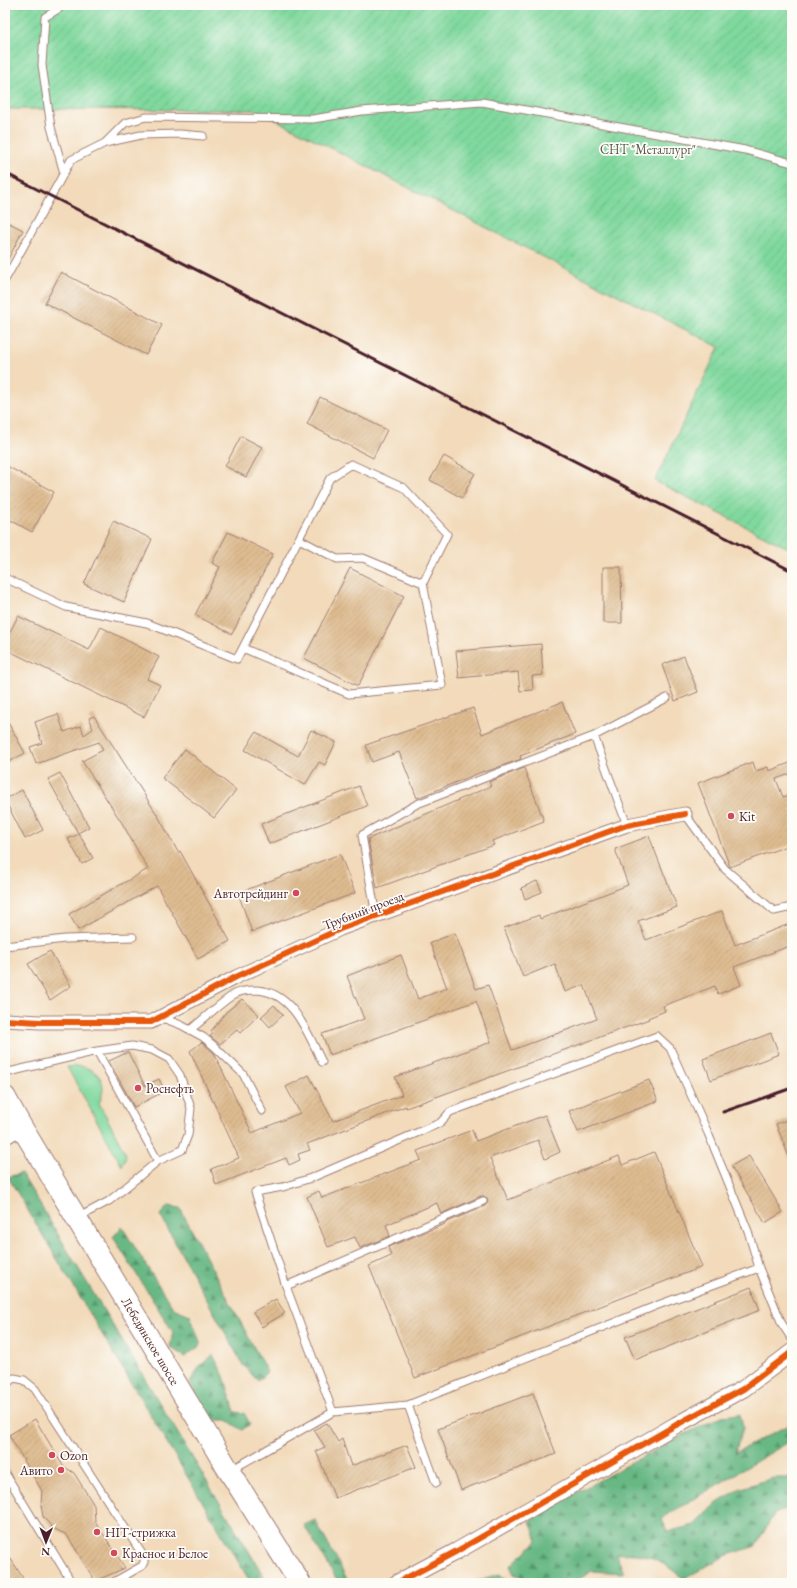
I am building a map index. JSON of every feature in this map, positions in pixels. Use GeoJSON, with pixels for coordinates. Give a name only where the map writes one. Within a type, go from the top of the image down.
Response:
{"type":"FeatureCollection","features":[{"type":"Feature","properties":{"kind":"main road","name":"Лебедянское шоссе"},"geometry":{"type":"LineString","coordinates":[[5,1097],[13,1131],[77,1218],[229,1471],[300,1583]]}},
{"type":"Feature","properties":{"kind":"street","name":"Трубный проезд"},"geometry":{"type":"LineString","coordinates":[[5,1020],[40,1022],[151,1022],[236,977],[340,929],[627,825],[685,814]]}},
{"type":"Feature","properties":{"kind":"street"},"geometry":{"type":"LineString","coordinates":[[396,1583],[457,1551],[676,1425],[743,1389],[792,1352]]}},
{"type":"Feature","properties":{"kind":"lane"},"geometry":{"type":"LineString","coordinates":[[64,173],[51,127],[42,65],[45,17],[65,5]]}},
{"type":"Feature","properties":{"kind":"lane"},"geometry":{"type":"LineString","coordinates":[[105,143],[125,124],[146,117],[313,119],[362,111],[482,102],[745,150],[792,164]]}},
{"type":"Feature","properties":{"kind":"lane"},"geometry":{"type":"LineString","coordinates":[[5,280],[71,160],[105,143],[141,135],[180,134],[203,136]]}},
{"type":"Feature","properties":{"kind":"lane"},"geometry":{"type":"LineString","coordinates":[[5,578],[66,607],[147,623],[237,659],[330,478],[351,464],[404,488],[447,534],[422,583],[442,684],[349,694],[243,648]]}},
{"type":"Feature","properties":{"kind":"lane"},"geometry":{"type":"LineString","coordinates":[[299,539],[337,558],[363,558],[422,583]]}},
{"type":"Feature","properties":{"kind":"lane"},"geometry":{"type":"LineString","coordinates":[[376,916],[362,835],[417,804],[594,736],[667,698]]}},
{"type":"Feature","properties":{"kind":"lane"},"geometry":{"type":"LineString","coordinates":[[594,736],[627,825]]}},
{"type":"Feature","properties":{"kind":"lane"},"geometry":{"type":"LineString","coordinates":[[685,814],[725,869],[774,911],[792,907]]}},
{"type":"Feature","properties":{"kind":"lane"},"geometry":{"type":"LineString","coordinates":[[5,946],[65,939],[133,937]]}},
{"type":"Feature","properties":{"kind":"lane"},"geometry":{"type":"LineString","coordinates":[[190,1030],[234,995],[250,990],[265,990],[285,1001],[299,1017],[322,1062]]}},
{"type":"Feature","properties":{"kind":"lane"},"geometry":{"type":"LineString","coordinates":[[160,1017],[190,1030],[203,1037],[214,1046],[243,1074],[262,1111]]}},
{"type":"Feature","properties":{"kind":"lane"},"geometry":{"type":"LineString","coordinates":[[334,1412],[286,1286],[255,1192],[284,1187],[311,1178],[440,1124],[450,1112],[656,1036],[670,1048],[708,1133],[748,1231],[758,1268],[782,1324],[792,1339]]}},
{"type":"Feature","properties":{"kind":"lane"},"geometry":{"type":"LineString","coordinates":[[5,1073],[97,1051],[132,1046],[152,1050],[169,1059],[180,1075],[191,1108],[188,1135],[182,1150],[158,1161],[109,1201],[77,1218]]}},
{"type":"Feature","properties":{"kind":"lane"},"geometry":{"type":"LineString","coordinates":[[97,1051],[158,1161]]}},
{"type":"Feature","properties":{"kind":"lane"},"geometry":{"type":"LineString","coordinates":[[286,1286],[484,1201]]}},
{"type":"Feature","properties":{"kind":"lane"},"geometry":{"type":"LineString","coordinates":[[229,1471],[334,1412],[408,1405],[658,1305],[758,1268]]}},
{"type":"Feature","properties":{"kind":"lane"},"geometry":{"type":"LineString","coordinates":[[5,1385],[14,1378],[24,1380],[35,1389],[144,1557],[142,1566],[112,1583]]}},
{"type":"Feature","properties":{"kind":"lane"},"geometry":{"type":"LineString","coordinates":[[408,1405],[436,1483]]}},
{"type":"Feature","properties":{"kind":"lane"},"geometry":{"type":"LineString","coordinates":[[5,1473],[72,1583]]}},
{"type":"Feature","properties":{"kind":"green space","name":"СНТ \"Металлург\""},"geometry":{"type":"Polygon","coordinates":[[[5,5],[792,5],[792,550],[655,481],[719,347],[257,110],[5,109],[5,5]]]}},
{"type":"Feature","properties":{"kind":"green space"},"geometry":{"type":"Polygon","coordinates":[[[80,1066],[93,1071],[101,1079],[103,1089],[99,1103],[125,1152],[126,1156],[122,1166],[67,1067],[80,1066]]]}},
{"type":"Feature","properties":{"kind":"green space"},"geometry":{"type":"Polygon","coordinates":[[[21,1173],[268,1583],[251,1583],[8,1177],[21,1173]]]}},
{"type":"Feature","properties":{"kind":"green space"},"geometry":{"type":"Polygon","coordinates":[[[168,1206],[180,1208],[267,1372],[258,1381],[243,1365],[160,1215],[168,1206]]]}},
{"type":"Feature","properties":{"kind":"green space"},"geometry":{"type":"Polygon","coordinates":[[[122,1227],[173,1308],[190,1315],[201,1345],[185,1357],[170,1347],[173,1332],[113,1237],[122,1227]]]}},
{"type":"Feature","properties":{"kind":"green space"},"geometry":{"type":"Polygon","coordinates":[[[213,1355],[224,1376],[235,1412],[244,1413],[250,1424],[242,1430],[227,1420],[212,1420],[190,1383],[200,1366],[213,1355]]]}},
{"type":"Feature","properties":{"kind":"green space"},"geometry":{"type":"Polygon","coordinates":[[[740,1414],[743,1428],[735,1453],[792,1423],[792,1440],[662,1518],[667,1532],[694,1525],[713,1506],[739,1489],[773,1478],[792,1478],[792,1507],[774,1514],[756,1546],[725,1556],[684,1579],[667,1566],[653,1558],[637,1554],[616,1554],[624,1573],[592,1571],[573,1583],[531,1581],[514,1574],[510,1566],[537,1541],[530,1521],[548,1508],[681,1436],[722,1416],[740,1414]]]}},
{"type":"Feature","properties":{"kind":"green space"},"geometry":{"type":"Polygon","coordinates":[[[315,1520],[348,1581],[339,1583],[304,1525],[315,1520]]]}},
{"type":"Feature","properties":{"kind":"green space"},"geometry":{"type":"Polygon","coordinates":[[[499,1574],[512,1583],[468,1583],[499,1574]]]}},
{"type":"Feature","properties":{"kind":"building"},"geometry":{"type":"Polygon","coordinates":[[[5,221],[23,230],[5,265],[5,221]]]}},
{"type":"Feature","properties":{"kind":"building"},"geometry":{"type":"Polygon","coordinates":[[[61,272],[162,325],[146,355],[45,303],[61,272]]]}},
{"type":"Feature","properties":{"kind":"building"},"geometry":{"type":"Polygon","coordinates":[[[320,397],[387,430],[373,458],[307,424],[320,397]]]}},
{"type":"Feature","properties":{"kind":"building"},"geometry":{"type":"Polygon","coordinates":[[[241,436],[262,447],[246,477],[225,466],[241,436]]]}},
{"type":"Feature","properties":{"kind":"building"},"geometry":{"type":"Polygon","coordinates":[[[444,456],[475,473],[462,498],[430,480],[444,456]]]}},
{"type":"Feature","properties":{"kind":"building"},"geometry":{"type":"Polygon","coordinates":[[[5,465],[54,492],[32,532],[5,517],[5,465]]]}},
{"type":"Feature","properties":{"kind":"building"},"geometry":{"type":"Polygon","coordinates":[[[113,521],[152,539],[124,602],[84,584],[113,521]]]}},
{"type":"Feature","properties":{"kind":"building"},"geometry":{"type":"Polygon","coordinates":[[[228,532],[273,554],[232,634],[195,615],[220,567],[212,563],[228,532]]]}},
{"type":"Feature","properties":{"kind":"building"},"geometry":{"type":"Polygon","coordinates":[[[603,567],[621,567],[622,623],[603,623],[603,567]]]}},
{"type":"Feature","properties":{"kind":"building"},"geometry":{"type":"Polygon","coordinates":[[[350,568],[404,596],[358,686],[304,658],[350,568]]]}},
{"type":"Feature","properties":{"kind":"building"},"geometry":{"type":"Polygon","coordinates":[[[18,616],[89,650],[101,627],[159,657],[147,679],[160,685],[144,717],[5,649],[5,642],[18,616]]]}},
{"type":"Feature","properties":{"kind":"building"},"geometry":{"type":"Polygon","coordinates":[[[541,644],[543,675],[532,676],[533,690],[520,691],[518,672],[459,678],[456,651],[541,644]]]}},
{"type":"Feature","properties":{"kind":"building"},"geometry":{"type":"Polygon","coordinates":[[[684,656],[698,692],[675,701],[662,665],[684,656]]]}},
{"type":"Feature","properties":{"kind":"building"},"geometry":{"type":"Polygon","coordinates":[[[562,702],[575,734],[520,756],[521,759],[485,772],[484,771],[417,798],[399,752],[372,762],[366,745],[473,708],[482,734],[562,702]]]}},
{"type":"Feature","properties":{"kind":"building"},"geometry":{"type":"Polygon","coordinates":[[[58,714],[64,732],[81,726],[84,735],[93,729],[89,718],[94,716],[158,816],[178,852],[180,851],[230,941],[198,959],[157,886],[78,930],[69,914],[148,869],[122,823],[82,761],[103,750],[99,742],[36,764],[30,747],[42,743],[35,722],[58,714]]]}},
{"type":"Feature","properties":{"kind":"building"},"geometry":{"type":"Polygon","coordinates":[[[5,717],[25,753],[5,764],[5,717]]]}},
{"type":"Feature","properties":{"kind":"building"},"geometry":{"type":"Polygon","coordinates":[[[311,730],[336,742],[325,765],[319,762],[305,785],[245,750],[256,732],[298,756],[311,730]]]}},
{"type":"Feature","properties":{"kind":"building"},"geometry":{"type":"Polygon","coordinates":[[[185,749],[236,790],[214,818],[162,778],[185,749]]]}},
{"type":"Feature","properties":{"kind":"building"},"geometry":{"type":"Polygon","coordinates":[[[753,762],[756,771],[768,767],[769,771],[792,762],[792,773],[776,779],[783,797],[792,794],[792,844],[730,867],[698,783],[753,762]]]}},
{"type":"Feature","properties":{"kind":"building"},"geometry":{"type":"Polygon","coordinates":[[[524,768],[544,821],[492,841],[494,845],[377,888],[368,839],[491,786],[489,782],[524,768]]]}},
{"type":"Feature","properties":{"kind":"building"},"geometry":{"type":"Polygon","coordinates":[[[60,773],[89,827],[78,833],[48,779],[60,773]]]}},
{"type":"Feature","properties":{"kind":"building"},"geometry":{"type":"Polygon","coordinates":[[[359,786],[367,806],[269,844],[261,824],[359,786]]]}},
{"type":"Feature","properties":{"kind":"building"},"geometry":{"type":"Polygon","coordinates":[[[22,790],[43,830],[25,839],[5,800],[22,790]]]}},
{"type":"Feature","properties":{"kind":"building"},"geometry":{"type":"Polygon","coordinates":[[[79,834],[93,858],[82,864],[68,839],[79,834]]]}},
{"type":"Feature","properties":{"kind":"building"},"geometry":{"type":"Polygon","coordinates":[[[649,836],[677,907],[638,921],[646,940],[722,911],[735,945],[792,923],[792,945],[734,967],[741,985],[718,994],[715,986],[663,1006],[665,1011],[648,1018],[649,1019],[406,1108],[406,1106],[307,1144],[310,1150],[298,1154],[300,1160],[289,1165],[286,1158],[216,1185],[211,1169],[239,1158],[190,1051],[202,1042],[214,1053],[252,1133],[300,1113],[286,1087],[309,1075],[333,1121],[402,1095],[395,1077],[491,1042],[476,1001],[330,1055],[322,1034],[364,1019],[347,976],[401,955],[418,999],[447,988],[430,943],[455,933],[476,989],[488,985],[512,1050],[597,1019],[584,985],[565,992],[555,964],[523,977],[504,928],[539,915],[540,919],[628,885],[615,849],[649,836]]]}},
{"type":"Feature","properties":{"kind":"building","name":"Автотрейдинг"},"geometry":{"type":"Polygon","coordinates":[[[340,854],[355,893],[252,932],[238,893],[340,854]]]}},
{"type":"Feature","properties":{"kind":"building"},"geometry":{"type":"Polygon","coordinates":[[[537,881],[542,892],[525,899],[521,888],[537,881]]]}},
{"type":"Feature","properties":{"kind":"building"},"geometry":{"type":"Polygon","coordinates":[[[50,951],[71,986],[50,1000],[28,964],[50,951]]]}},
{"type":"Feature","properties":{"kind":"building"},"geometry":{"type":"Polygon","coordinates":[[[242,999],[259,1015],[240,1033],[237,1030],[220,1044],[210,1036],[213,1034],[211,1031],[226,1012],[242,999]]]}},
{"type":"Feature","properties":{"kind":"building"},"geometry":{"type":"Polygon","coordinates":[[[274,1005],[283,1015],[270,1027],[261,1017],[274,1005]]]}},
{"type":"Feature","properties":{"kind":"building"},"geometry":{"type":"Polygon","coordinates":[[[771,1033],[779,1054],[711,1080],[703,1059],[771,1033]]]}},
{"type":"Feature","properties":{"kind":"building"},"geometry":{"type":"Polygon","coordinates":[[[128,1052],[145,1086],[159,1079],[165,1091],[134,1107],[109,1061],[128,1052]]]}},
{"type":"Feature","properties":{"kind":"building"},"geometry":{"type":"Polygon","coordinates":[[[649,1080],[658,1101],[578,1132],[569,1111],[649,1080]]]}},
{"type":"Feature","properties":{"kind":"building"},"geometry":{"type":"Polygon","coordinates":[[[545,1115],[560,1152],[545,1159],[538,1140],[490,1158],[508,1200],[619,1156],[622,1165],[654,1152],[702,1267],[415,1378],[369,1266],[391,1256],[388,1247],[485,1206],[488,1202],[487,1199],[484,1196],[481,1196],[441,1214],[437,1203],[386,1225],[390,1236],[360,1248],[355,1237],[328,1247],[307,1197],[319,1191],[322,1198],[421,1160],[417,1151],[472,1130],[476,1141],[545,1115]]]}},
{"type":"Feature","properties":{"kind":"building"},"geometry":{"type":"Polygon","coordinates":[[[792,1118],[792,1162],[791,1162],[776,1124],[792,1118]]]}},
{"type":"Feature","properties":{"kind":"building"},"geometry":{"type":"Polygon","coordinates":[[[749,1156],[783,1212],[765,1223],[731,1166],[749,1156]]]}},
{"type":"Feature","properties":{"kind":"building"},"geometry":{"type":"Polygon","coordinates":[[[751,1287],[760,1310],[635,1360],[625,1337],[751,1287]]]}},
{"type":"Feature","properties":{"kind":"building"},"geometry":{"type":"Polygon","coordinates":[[[276,1299],[285,1313],[262,1327],[253,1312],[276,1299]]]}},
{"type":"Feature","properties":{"kind":"building"},"geometry":{"type":"Polygon","coordinates":[[[533,1393],[556,1454],[461,1490],[438,1429],[533,1393]]]}},
{"type":"Feature","properties":{"kind":"building"},"geometry":{"type":"Polygon","coordinates":[[[35,1419],[63,1466],[74,1473],[94,1505],[95,1521],[125,1568],[95,1581],[67,1535],[53,1528],[43,1517],[41,1505],[42,1491],[9,1435],[35,1419]]]}},
{"type":"Feature","properties":{"kind":"building"},"geometry":{"type":"Polygon","coordinates":[[[327,1423],[338,1442],[342,1439],[351,1466],[407,1445],[416,1467],[335,1498],[316,1451],[325,1447],[314,1430],[327,1423]]]}},
{"type":"Feature","properties":{"kind":"building"},"geometry":{"type":"Polygon","coordinates":[[[11,1559],[26,1583],[5,1583],[5,1563],[11,1559]]]}},
{"type":"Feature","properties":{"kind":"railway"},"geometry":{"type":"LineString","coordinates":[[5,173],[792,571]]}},
{"type":"Feature","properties":{"kind":"railway"},"geometry":{"type":"LineString","coordinates":[[723,1112],[792,1088]]}},
{"type":"Feature","properties":{"kind":"cycle path"},"geometry":{"type":"LineString","coordinates":[[5,1020],[40,1022],[151,1022],[236,977],[340,929],[627,825],[685,814]]}},
{"type":"Feature","properties":{"kind":"cycle path"},"geometry":{"type":"LineString","coordinates":[[397,1583],[457,1551],[676,1425],[743,1389],[792,1352]]}},
{"type":"Feature","properties":{"kind":"place","name":"Kit"},"geometry":{"type":"Point","coordinates":[731,816]}},
{"type":"Feature","properties":{"kind":"place","name":"Автотрейдинг"},"geometry":{"type":"Point","coordinates":[296,893]}},
{"type":"Feature","properties":{"kind":"place","name":"Роснефть"},"geometry":{"type":"Point","coordinates":[138,1088]}},
{"type":"Feature","properties":{"kind":"place","name":"Ozon"},"geometry":{"type":"Point","coordinates":[52,1455]}},
{"type":"Feature","properties":{"kind":"place","name":"Авито"},"geometry":{"type":"Point","coordinates":[61,1470]}},
{"type":"Feature","properties":{"kind":"place","name":"HIT-стрижка"},"geometry":{"type":"Point","coordinates":[97,1532]}},
{"type":"Feature","properties":{"kind":"place","name":"Красное и Белое"},"geometry":{"type":"Point","coordinates":[114,1553]}}]}
